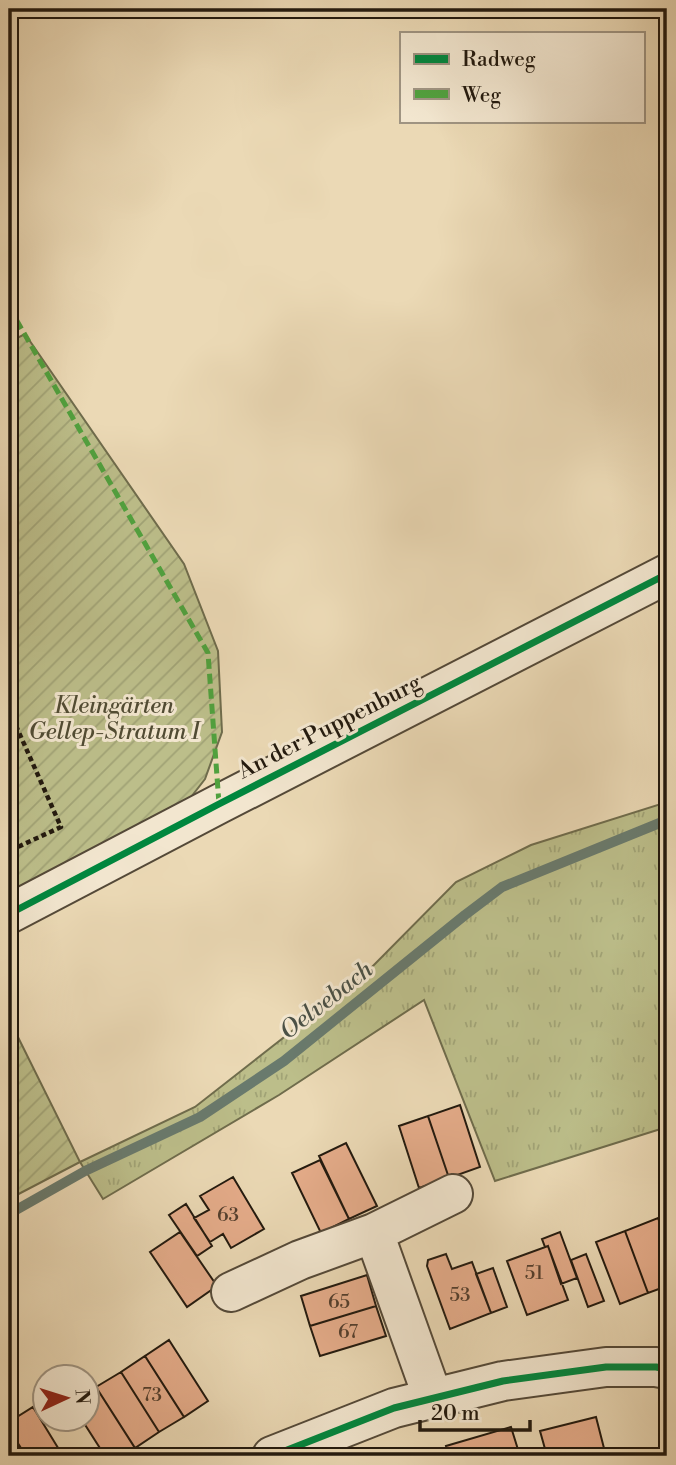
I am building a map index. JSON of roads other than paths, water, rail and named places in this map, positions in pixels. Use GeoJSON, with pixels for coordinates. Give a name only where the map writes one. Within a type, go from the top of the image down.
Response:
{"type":"FeatureCollection","features":[{"type":"Feature","properties":{"kind":"street","name":"An der Puppenburg"},"geometry":{"type":"LineString","coordinates":[[9,914],[667,574]]}},
{"type":"Feature","properties":{"kind":"street"},"geometry":{"type":"LineString","coordinates":[[231,1292],[300,1261],[374,1233],[453,1194]]}},
{"type":"Feature","properties":{"kind":"street"},"geometry":{"type":"LineString","coordinates":[[374,1233],[433,1398]]}},
{"type":"Feature","properties":{"kind":"street"},"geometry":{"type":"LineString","coordinates":[[272,1456],[394,1408],[503,1381],[606,1367],[667,1369]]}},
{"type":"Feature","properties":{"kind":"waterway","name":"Oelvebach"},"geometry":{"type":"LineString","coordinates":[[9,1214],[85,1171],[200,1117],[284,1061],[502,887],[667,820]]}},
{"type":"Feature","properties":{"kind":"park label","name":"Kleingärten Gellep-Stratum I"},"geometry":{"type":"Point","coordinates":[114,718]}}]}
